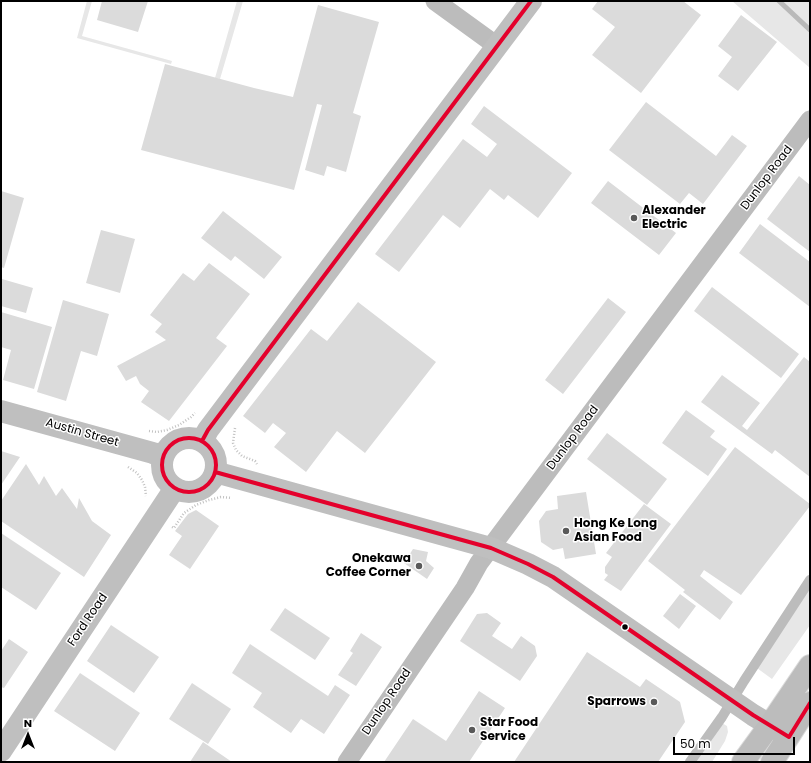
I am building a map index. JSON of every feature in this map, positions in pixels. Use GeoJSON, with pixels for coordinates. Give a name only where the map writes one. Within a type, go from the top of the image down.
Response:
{"type":"FeatureCollection","features":[{"type":"Feature","properties":{"kind":"highway"},"geometry":{"type":"LineString","coordinates":[[743,762],[810,666]]}},
{"type":"Feature","properties":{"kind":"highway"},"geometry":{"type":"LineString","coordinates":[[772,762],[810,703]]}},
{"type":"Feature","properties":{"kind":"main road"},"geometry":{"type":"LineString","coordinates":[[202,441],[208,430],[530,1]]}},
{"type":"Feature","properties":{"kind":"main road","name":"Austin Street"},"geometry":{"type":"LineString","coordinates":[[1,411],[163,457]]}},
{"type":"Feature","properties":{"kind":"main road"},"geometry":{"type":"LineString","coordinates":[[194,438],[209,446],[214,454],[216,463],[215,472],[212,479],[206,486],[191,492],[183,491],[175,488],[165,478],[162,464],[163,457],[166,450],[178,440],[194,438]]}},
{"type":"Feature","properties":{"kind":"main road"},"geometry":{"type":"LineString","coordinates":[[215,472],[491,548],[528,564],[553,577],[732,700],[789,737]]}},
{"type":"Feature","properties":{"kind":"main road","name":"Ford Road"},"geometry":{"type":"LineString","coordinates":[[1,751],[175,488]]}},
{"type":"Feature","properties":{"kind":"street"},"geometry":{"type":"LineString","coordinates":[[435,1],[497,46]]}},
{"type":"Feature","properties":{"kind":"street","name":"Dunlop Road"},"geometry":{"type":"LineString","coordinates":[[347,762],[465,588],[480,563],[810,120]]}},
{"type":"Feature","properties":{"kind":"lane"},"geometry":{"type":"LineString","coordinates":[[690,762],[722,717],[810,580]]}},
{"type":"Feature","properties":{"kind":"path"},"geometry":{"type":"LineString","coordinates":[[142,430],[157,432],[167,430],[185,422],[197,411]]}},
{"type":"Feature","properties":{"kind":"path"},"geometry":{"type":"LineString","coordinates":[[235,426],[233,443],[236,450],[242,456],[255,461]]}},
{"type":"Feature","properties":{"kind":"path"},"geometry":{"type":"LineString","coordinates":[[123,466],[137,473],[145,487],[147,494],[146,498]]}},
{"type":"Feature","properties":{"kind":"path"},"geometry":{"type":"LineString","coordinates":[[171,526],[174,528],[184,514],[196,505],[208,500],[237,498]]}},
{"type":"Feature","properties":{"kind":"shaded area"},"geometry":{"type":"Polygon","coordinates":[[[87,1],[92,1],[82,36],[172,61],[171,64],[77,38],[87,1]]]}},
{"type":"Feature","properties":{"kind":"shaded area"},"geometry":{"type":"Polygon","coordinates":[[[237,1],[243,1],[220,79],[215,78],[237,1]]]}},
{"type":"Feature","properties":{"kind":"shaded area"},"geometry":{"type":"Polygon","coordinates":[[[732,1],[810,1],[810,68],[732,1]]]}},
{"type":"Feature","properties":{"kind":"shaded area"},"geometry":{"type":"Polygon","coordinates":[[[810,579],[810,625],[772,679],[750,663],[810,579]]]}},
{"type":"Feature","properties":{"kind":"shaded area"},"geometry":{"type":"Polygon","coordinates":[[[722,723],[727,726],[728,732],[725,741],[712,762],[687,762],[722,723]]]}},
{"type":"Feature","properties":{"kind":"building"},"geometry":{"type":"Polygon","coordinates":[[[102,1],[148,1],[138,32],[97,20],[102,1]]]}},
{"type":"Feature","properties":{"kind":"building"},"geometry":{"type":"Polygon","coordinates":[[[598,1],[683,1],[701,15],[641,93],[592,55],[615,27],[592,9],[598,1]]]}},
{"type":"Feature","properties":{"kind":"building"},"geometry":{"type":"Polygon","coordinates":[[[318,5],[379,22],[353,113],[361,116],[346,172],[327,166],[324,176],[305,170],[322,105],[317,104],[294,190],[141,150],[165,64],[293,97],[318,5]]]}},
{"type":"Feature","properties":{"kind":"building"},"geometry":{"type":"Polygon","coordinates":[[[741,15],[777,42],[738,91],[718,76],[732,57],[718,46],[741,15]]]}},
{"type":"Feature","properties":{"kind":"building"},"geometry":{"type":"Polygon","coordinates":[[[646,102],[716,156],[732,135],[747,146],[703,204],[689,193],[680,204],[609,150],[646,102]]]}},
{"type":"Feature","properties":{"kind":"building"},"geometry":{"type":"Polygon","coordinates":[[[484,106],[572,173],[538,218],[508,195],[504,200],[490,189],[460,228],[443,215],[399,272],[375,254],[463,139],[487,157],[497,144],[471,124],[484,106]]]}},
{"type":"Feature","properties":{"kind":"building"},"geometry":{"type":"Polygon","coordinates":[[[799,176],[810,185],[810,252],[767,219],[799,176]]]}},
{"type":"Feature","properties":{"kind":"building","name":"Alexander Electric"},"geometry":{"type":"Polygon","coordinates":[[[608,181],[676,233],[659,255],[591,203],[608,181]]]}},
{"type":"Feature","properties":{"kind":"building"},"geometry":{"type":"Polygon","coordinates":[[[1,191],[24,198],[4,268],[1,267],[1,191]]]}},
{"type":"Feature","properties":{"kind":"building"},"geometry":{"type":"Polygon","coordinates":[[[223,211],[282,257],[264,279],[235,256],[231,261],[201,238],[223,211]]]}},
{"type":"Feature","properties":{"kind":"building"},"geometry":{"type":"Polygon","coordinates":[[[760,224],[810,262],[810,307],[739,253],[760,224]]]}},
{"type":"Feature","properties":{"kind":"building"},"geometry":{"type":"Polygon","coordinates":[[[101,230],[135,239],[120,293],[86,283],[101,230]]]}},
{"type":"Feature","properties":{"kind":"building"},"geometry":{"type":"Polygon","coordinates":[[[209,263],[250,294],[216,338],[227,346],[169,421],[141,402],[149,391],[140,384],[136,376],[126,381],[117,366],[166,340],[155,332],[162,324],[150,315],[183,273],[194,281],[209,263]]]}},
{"type":"Feature","properties":{"kind":"building"},"geometry":{"type":"Polygon","coordinates":[[[2,279],[33,288],[26,313],[1,306],[2,279]]]}},
{"type":"Feature","properties":{"kind":"building"},"geometry":{"type":"Polygon","coordinates":[[[712,287],[799,354],[781,378],[694,311],[712,287]]]}},
{"type":"Feature","properties":{"kind":"building"},"geometry":{"type":"Polygon","coordinates":[[[608,298],[626,312],[563,394],[545,380],[608,298]]]}},
{"type":"Feature","properties":{"kind":"building"},"geometry":{"type":"Polygon","coordinates":[[[63,300],[109,314],[97,356],[81,351],[66,401],[37,392],[63,300]]]}},
{"type":"Feature","properties":{"kind":"building"},"geometry":{"type":"Polygon","coordinates":[[[358,302],[436,362],[365,453],[337,431],[306,472],[274,447],[286,433],[273,423],[265,433],[243,416],[311,329],[327,341],[358,302]]]}},
{"type":"Feature","properties":{"kind":"building"},"geometry":{"type":"Polygon","coordinates":[[[1,312],[52,327],[34,389],[3,380],[11,350],[1,347],[1,312]]]}},
{"type":"Feature","properties":{"kind":"building"},"geometry":{"type":"Polygon","coordinates":[[[804,357],[810,362],[810,477],[775,450],[772,454],[701,402],[722,375],[760,403],[742,426],[747,430],[804,357]]]}},
{"type":"Feature","properties":{"kind":"building"},"geometry":{"type":"Polygon","coordinates":[[[686,410],[715,431],[710,437],[727,449],[708,476],[662,443],[686,410]]]}},
{"type":"Feature","properties":{"kind":"building"},"geometry":{"type":"Polygon","coordinates":[[[607,433],[667,479],[647,505],[587,459],[607,433]]]}},
{"type":"Feature","properties":{"kind":"building"},"geometry":{"type":"Polygon","coordinates":[[[735,447],[810,504],[810,506],[741,595],[704,570],[700,576],[733,602],[720,620],[683,592],[685,590],[648,561],[735,447]]]}},
{"type":"Feature","properties":{"kind":"building"},"geometry":{"type":"Polygon","coordinates":[[[1,451],[20,457],[1,485],[1,451]]]}},
{"type":"Feature","properties":{"kind":"building"},"geometry":{"type":"Polygon","coordinates":[[[26,464],[39,485],[44,476],[56,496],[62,488],[77,509],[79,498],[92,521],[111,535],[84,577],[1,521],[1,501],[26,464]]]}},
{"type":"Feature","properties":{"kind":"building","name":"Hong Ke Long Asian Food"},"geometry":{"type":"Polygon","coordinates":[[[586,492],[596,554],[565,559],[563,548],[553,550],[541,542],[539,521],[546,511],[558,509],[557,496],[586,492]]]}},
{"type":"Feature","properties":{"kind":"building"},"geometry":{"type":"Polygon","coordinates":[[[644,504],[671,524],[621,591],[604,580],[608,575],[605,573],[605,567],[612,557],[606,553],[644,504]]]}},
{"type":"Feature","properties":{"kind":"building"},"geometry":{"type":"Polygon","coordinates":[[[196,510],[219,526],[190,569],[169,555],[182,536],[175,531],[188,514],[196,510]]]}},
{"type":"Feature","properties":{"kind":"building"},"geometry":{"type":"Polygon","coordinates":[[[1,533],[61,573],[36,610],[1,587],[1,533]]]}},
{"type":"Feature","properties":{"kind":"building","name":"Onekawa Coffee Corner"},"geometry":{"type":"Polygon","coordinates":[[[413,549],[428,552],[426,561],[434,568],[427,579],[404,563],[413,549]]]}},
{"type":"Feature","properties":{"kind":"building"},"geometry":{"type":"Polygon","coordinates":[[[680,594],[696,606],[679,629],[663,616],[680,594]]]}},
{"type":"Feature","properties":{"kind":"building"},"geometry":{"type":"Polygon","coordinates":[[[285,608],[330,638],[315,660],[270,630],[285,608]]]}},
{"type":"Feature","properties":{"kind":"building"},"geometry":{"type":"Polygon","coordinates":[[[487,613],[501,623],[492,636],[512,649],[521,636],[535,646],[537,656],[520,681],[460,641],[477,614],[487,613]]]}},
{"type":"Feature","properties":{"kind":"building"},"geometry":{"type":"Polygon","coordinates":[[[111,625],[159,657],[134,693],[87,661],[111,625]]]}},
{"type":"Feature","properties":{"kind":"building"},"geometry":{"type":"Polygon","coordinates":[[[361,633],[382,647],[356,686],[338,675],[353,653],[350,651],[361,633]]]}},
{"type":"Feature","properties":{"kind":"building"},"geometry":{"type":"Polygon","coordinates":[[[9,639],[28,652],[4,688],[1,687],[1,651],[9,639]]]}},
{"type":"Feature","properties":{"kind":"building"},"geometry":{"type":"Polygon","coordinates":[[[250,644],[328,696],[335,685],[350,695],[324,734],[301,719],[291,733],[253,707],[262,693],[232,673],[250,644]]]}},
{"type":"Feature","properties":{"kind":"building"},"geometry":{"type":"Polygon","coordinates":[[[587,652],[640,687],[646,679],[680,702],[685,722],[658,762],[514,762],[587,652]]]}},
{"type":"Feature","properties":{"kind":"building"},"geometry":{"type":"Polygon","coordinates":[[[80,673],[140,713],[115,751],[54,711],[80,673]]]}},
{"type":"Feature","properties":{"kind":"building"},"geometry":{"type":"Polygon","coordinates":[[[192,683],[231,709],[208,744],[169,719],[192,683]]]}},
{"type":"Feature","properties":{"kind":"building","name":"Star Food Service"},"geometry":{"type":"Polygon","coordinates":[[[479,691],[505,708],[469,762],[384,762],[413,719],[446,741],[479,691]]]}},
{"type":"Feature","properties":{"kind":"building"},"geometry":{"type":"Polygon","coordinates":[[[203,742],[232,762],[190,762],[203,742]]]}},
{"type":"Feature","properties":{"kind":"waterway"},"geometry":{"type":"LineString","coordinates":[[779,1],[810,30]]}},
{"type":"Feature","properties":{"kind":"transit line"},"geometry":{"type":"LineString","coordinates":[[202,441],[208,430],[531,1]]}},
{"type":"Feature","properties":{"kind":"transit line"},"geometry":{"type":"LineString","coordinates":[[189,438],[199,440],[208,446],[214,455],[216,465],[214,475],[208,484],[199,490],[189,492],[179,490],[170,484],[164,475],[162,465],[164,455],[170,446],[179,440],[189,438]]}},
{"type":"Feature","properties":{"kind":"transit line"},"geometry":{"type":"LineString","coordinates":[[215,472],[491,548],[528,564],[553,577],[753,715],[789,737],[810,703]]}},
{"type":"Feature","properties":{"kind":"place","name":"Alexander Electric"},"geometry":{"type":"Point","coordinates":[634,218]}},
{"type":"Feature","properties":{"kind":"place","name":"Hong Ke Long Asian Food"},"geometry":{"type":"Point","coordinates":[566,531]}},
{"type":"Feature","properties":{"kind":"place","name":"Onekawa Coffee Corner"},"geometry":{"type":"Point","coordinates":[419,566]}},
{"type":"Feature","properties":{"kind":"place","name":"Sparrows"},"geometry":{"type":"Point","coordinates":[654,702]}},
{"type":"Feature","properties":{"kind":"place","name":"Star Food Service"},"geometry":{"type":"Point","coordinates":[472,730]}}]}
